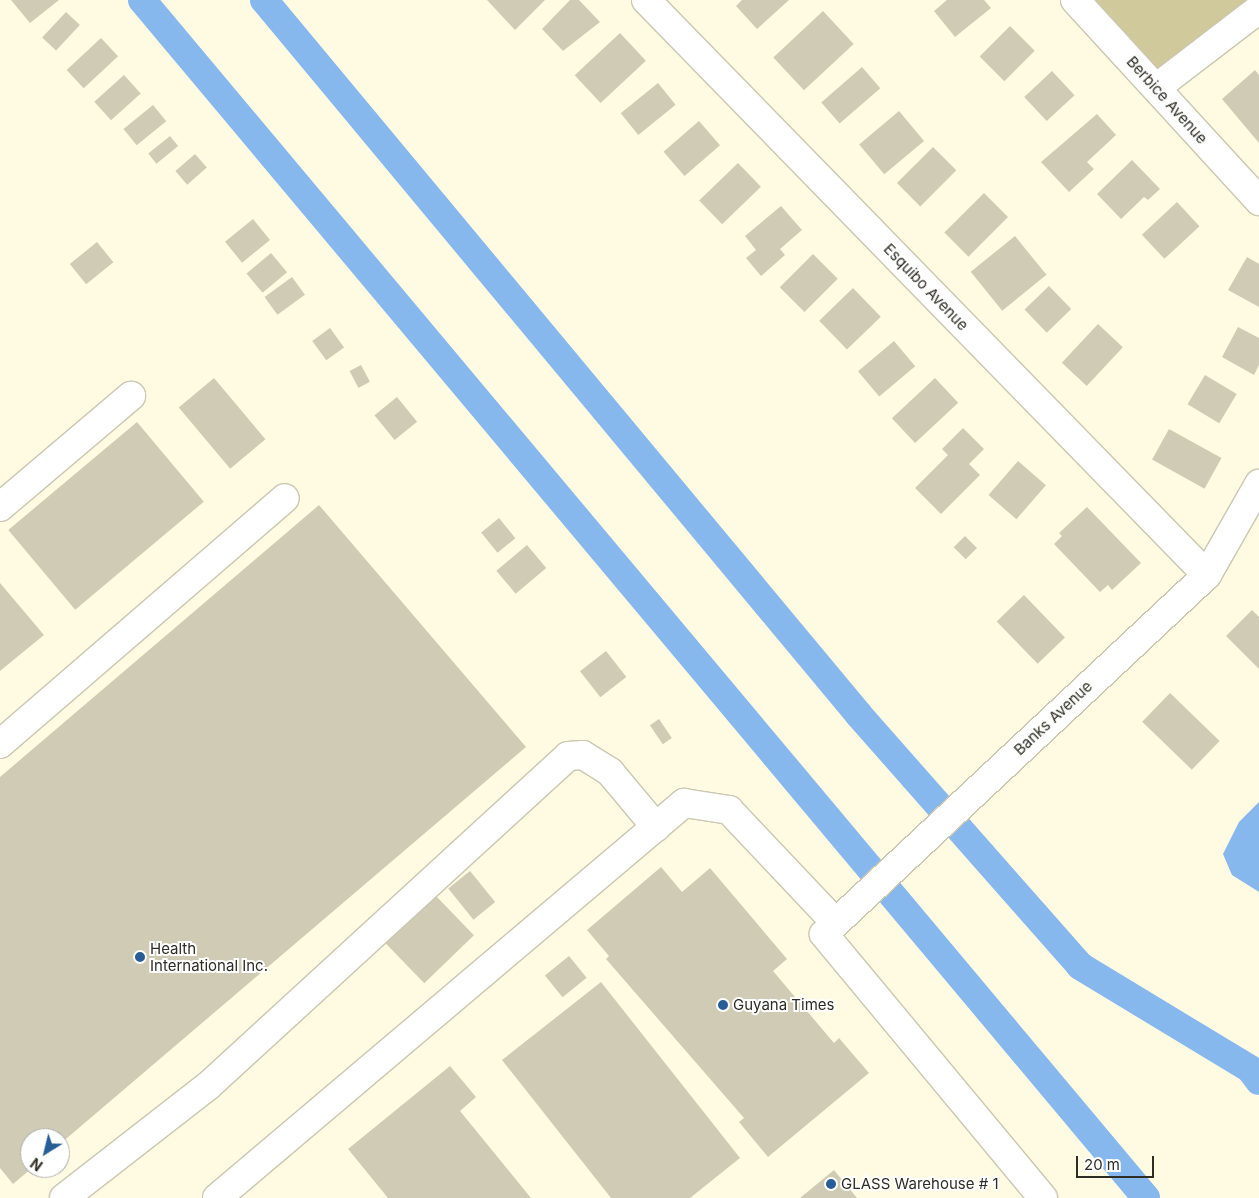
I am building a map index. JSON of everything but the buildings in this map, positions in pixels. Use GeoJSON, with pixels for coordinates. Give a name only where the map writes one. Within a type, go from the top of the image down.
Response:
{"type":"FeatureCollection","features":[{"type":"Feature","properties":{"kind":"street","name":"Esquibo Avenue"},"geometry":{"type":"LineString","coordinates":[[646,0],[1207,575]]}},
{"type":"Feature","properties":{"kind":"street","name":"Berbice Avenue"},"geometry":{"type":"LineString","coordinates":[[1075,0],[1259,201]]}},
{"type":"Feature","properties":{"kind":"street"},"geometry":{"type":"LineString","coordinates":[[1156,88],[1259,9]]}},
{"type":"Feature","properties":{"kind":"street"},"geometry":{"type":"LineString","coordinates":[[0,507],[131,396]]}},
{"type":"Feature","properties":{"kind":"street","name":"Banks Avenue"},"geometry":{"type":"LineString","coordinates":[[829,928],[1207,575],[1259,484]]}},
{"type":"Feature","properties":{"kind":"street"},"geometry":{"type":"LineString","coordinates":[[0,744],[285,498]]}},
{"type":"Feature","properties":{"kind":"street"},"geometry":{"type":"LineString","coordinates":[[64,1198],[208,1086],[568,756],[583,755],[610,772],[656,827]]}},
{"type":"Feature","properties":{"kind":"street"},"geometry":{"type":"LineString","coordinates":[[217,1198],[684,803],[729,810],[829,928],[1043,1198]]}},
{"type":"Feature","properties":{"kind":"shaded area"},"geometry":{"type":"Polygon","coordinates":[[[1075,0],[1259,0],[1156,88],[1075,0]]]}},
{"type":"Feature","properties":{"kind":"water"},"geometry":{"type":"Polygon","coordinates":[[[1259,802],[1259,892],[1232,875],[1223,854],[1239,822],[1259,802]]]}},
{"type":"Feature","properties":{"kind":"waterway"},"geometry":{"type":"LineString","coordinates":[[142,0],[1146,1198]]}},
{"type":"Feature","properties":{"kind":"waterway"},"geometry":{"type":"LineString","coordinates":[[264,0],[859,715],[1080,966],[1250,1069],[1259,1081]]}},
{"type":"Feature","properties":{"kind":"place","name":"Health International Inc."},"geometry":{"type":"Point","coordinates":[140,957]}},
{"type":"Feature","properties":{"kind":"place","name":"Guyana Times"},"geometry":{"type":"Point","coordinates":[723,1005]}},
{"type":"Feature","properties":{"kind":"place","name":"GLASS Warehouse # 1"},"geometry":{"type":"Point","coordinates":[831,1184]}}]}
